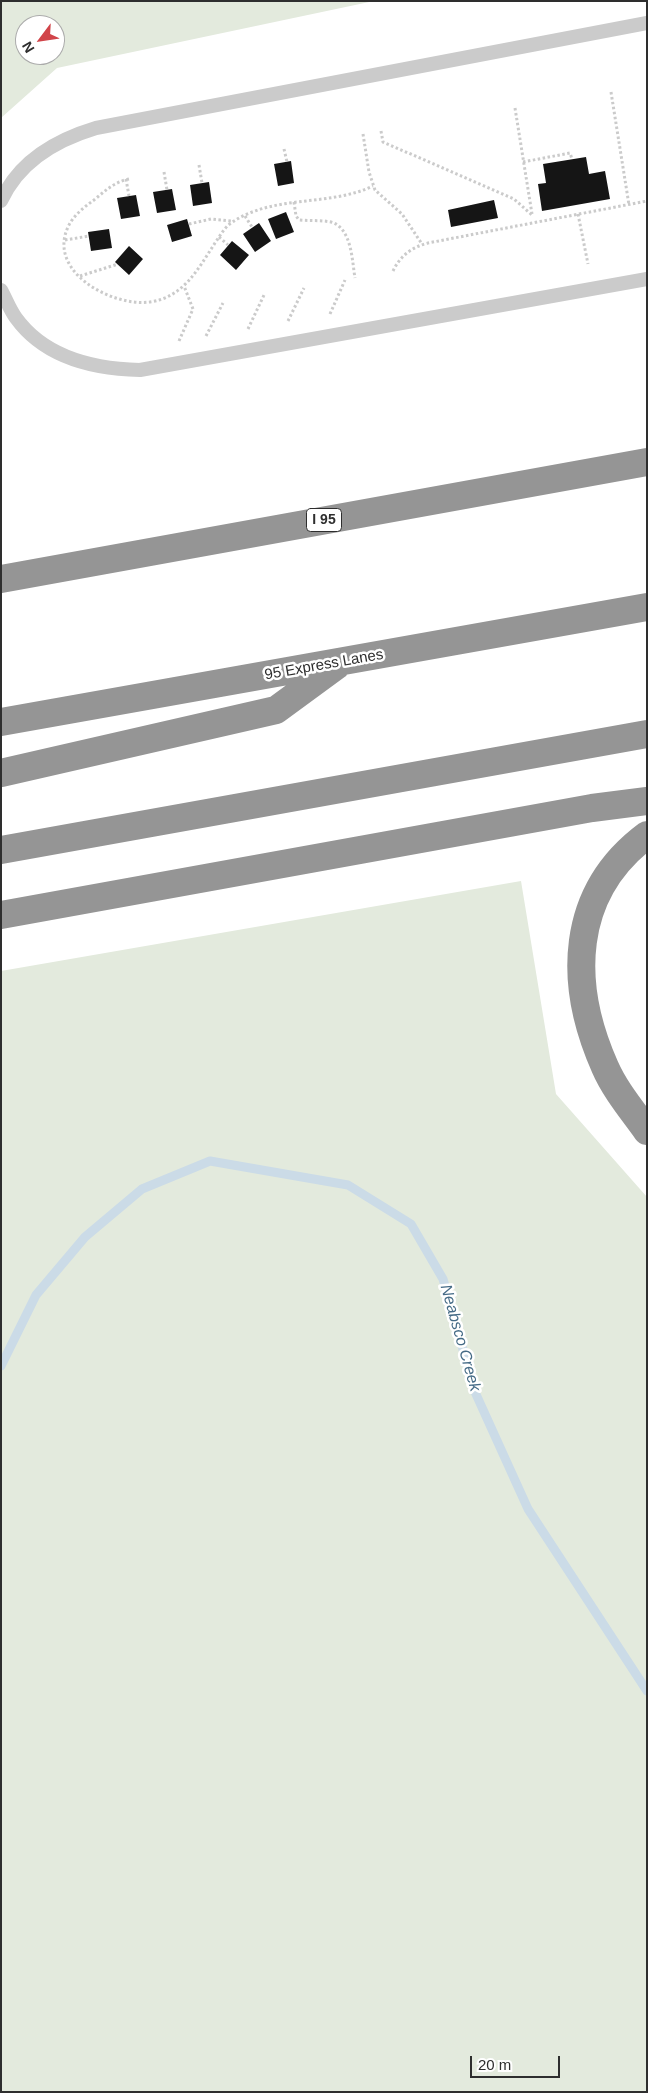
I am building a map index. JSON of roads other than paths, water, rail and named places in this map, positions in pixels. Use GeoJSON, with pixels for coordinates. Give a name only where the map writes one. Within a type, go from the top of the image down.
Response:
{"type":"FeatureCollection","features":[{"type":"Feature","properties":{"kind":"highway","name":"I 95"},"geometry":{"type":"LineString","coordinates":[[1,578],[647,462]]}},
{"type":"Feature","properties":{"kind":"highway","name":"95 Express Lanes"},"geometry":{"type":"LineString","coordinates":[[1,722],[341,663],[647,607]]}},
{"type":"Feature","properties":{"kind":"highway"},"geometry":{"type":"LineString","coordinates":[[1,773],[276,710],[341,663]]}},
{"type":"Feature","properties":{"kind":"highway"},"geometry":{"type":"LineString","coordinates":[[1,850],[647,734]]}},
{"type":"Feature","properties":{"kind":"highway"},"geometry":{"type":"LineString","coordinates":[[1,915],[592,808],[647,801]]}},
{"type":"Feature","properties":{"kind":"highway"},"geometry":{"type":"LineString","coordinates":[[647,835],[631,847],[608,873],[592,903],[582,938],[580,968],[583,1004],[603,1062],[621,1095],[647,1131]]}},
{"type":"Feature","properties":{"kind":"lane"},"geometry":{"type":"LineString","coordinates":[[1,201],[6,190],[25,166],[50,147],[72,136],[96,128],[647,23]]}},
{"type":"Feature","properties":{"kind":"lane"},"geometry":{"type":"LineString","coordinates":[[1,290],[16,317],[31,335],[47,348],[79,362],[112,369],[140,370],[647,279]]}},
{"type":"Feature","properties":{"kind":"waterway","name":"Neabsco Creek"},"geometry":{"type":"LineString","coordinates":[[1,1366],[36,1295],[85,1237],[142,1189],[210,1161],[348,1185],[411,1224],[443,1279],[475,1392],[528,1509],[647,1691]]}}]}
